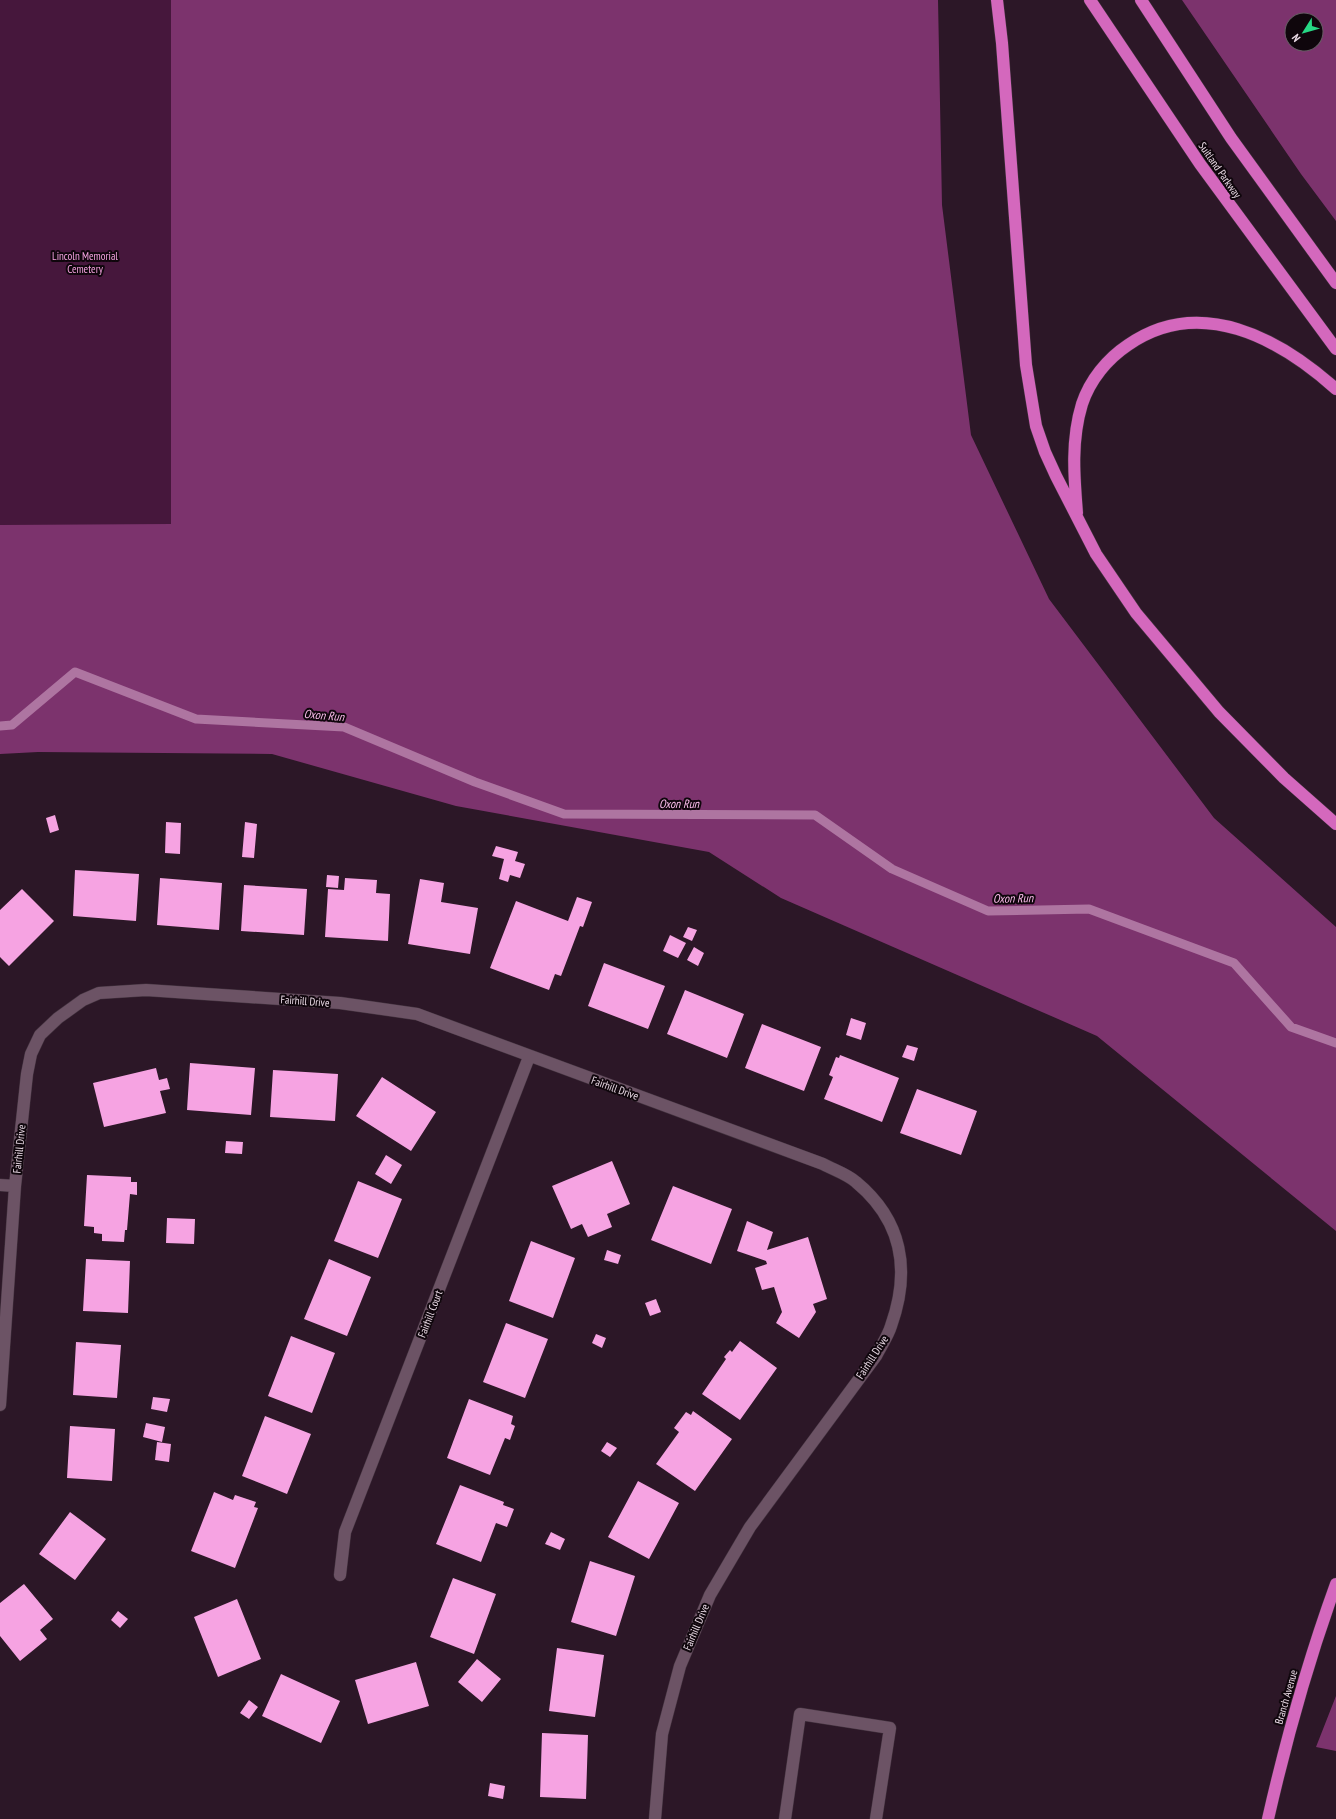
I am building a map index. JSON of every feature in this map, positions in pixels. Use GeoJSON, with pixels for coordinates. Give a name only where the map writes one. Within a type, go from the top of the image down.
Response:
{"type":"FeatureCollection","features":[{"type":"Feature","properties":{"kind":"highway"},"geometry":{"type":"LineString","coordinates":[[997,0],[1002,43],[1026,364],[1036,426],[1045,452],[1096,554],[1116,585],[1193,682],[1224,717],[1284,778],[1336,824]]}},
{"type":"Feature","properties":{"kind":"highway","name":"Suitland Parkway"},"geometry":{"type":"LineString","coordinates":[[1090,0],[1200,164],[1336,349]]}},
{"type":"Feature","properties":{"kind":"highway"},"geometry":{"type":"LineString","coordinates":[[1141,0],[1231,138],[1336,282]]}},
{"type":"Feature","properties":{"kind":"highway"},"geometry":{"type":"LineString","coordinates":[[1078,520],[1074,448],[1083,403],[1091,384],[1103,367],[1118,352],[1134,341],[1155,331],[1176,325],[1197,323],[1222,325],[1243,330],[1292,354],[1317,372],[1336,389]]}},
{"type":"Feature","properties":{"kind":"highway","name":"Branch Avenue"},"geometry":{"type":"LineString","coordinates":[[1268,1819],[1310,1663],[1336,1584]]}},
{"type":"Feature","properties":{"kind":"street","name":"Fairhill Drive"},"geometry":{"type":"LineString","coordinates":[[0,1405],[15,1186],[27,1074],[32,1054],[40,1035],[58,1018],[83,1000],[99,993],[146,990],[340,1003],[417,1014],[529,1057],[824,1164],[855,1180],[878,1202],[894,1229],[900,1252],[902,1275],[898,1300],[891,1326],[876,1356],[750,1527],[710,1595],[680,1666],[662,1734],[655,1819]]}},
{"type":"Feature","properties":{"kind":"street","name":"Fairhill Court"},"geometry":{"type":"LineString","coordinates":[[340,1575],[345,1532],[529,1057]]}},
{"type":"Feature","properties":{"kind":"street"},"geometry":{"type":"LineString","coordinates":[[0,1185],[15,1186]]}},
{"type":"Feature","properties":{"kind":"street"},"geometry":{"type":"LineString","coordinates":[[784,1819],[800,1714],[890,1728],[876,1819]]}},
{"type":"Feature","properties":{"kind":"green space","name":"Lincoln Memorial Cemetery"},"geometry":{"type":"Polygon","coordinates":[[[0,0],[171,0],[171,525],[0,525],[0,0]]]}},
{"type":"Feature","properties":{"kind":"shaded area"},"geometry":{"type":"Polygon","coordinates":[[[171,0],[938,0],[942,205],[971,435],[1049,599],[1214,818],[1336,927],[1336,1231],[1097,1036],[781,898],[709,852],[456,806],[272,754],[38,752],[0,754],[0,525],[171,524],[171,0]]]}},
{"type":"Feature","properties":{"kind":"shaded area"},"geometry":{"type":"Polygon","coordinates":[[[1182,0],[1336,0],[1336,221],[1301,174],[1182,0]]]}},
{"type":"Feature","properties":{"kind":"shaded area"},"geometry":{"type":"Polygon","coordinates":[[[1336,1696],[1336,1751],[1316,1747],[1336,1696]]]}},
{"type":"Feature","properties":{"kind":"building"},"geometry":{"type":"Polygon","coordinates":[[[55,815],[59,830],[50,833],[46,818],[55,815]]]}},
{"type":"Feature","properties":{"kind":"building"},"geometry":{"type":"Polygon","coordinates":[[[166,822],[181,823],[180,854],[165,853],[166,822]]]}},
{"type":"Feature","properties":{"kind":"building"},"geometry":{"type":"Polygon","coordinates":[[[245,822],[257,824],[254,858],[242,857],[245,822]]]}},
{"type":"Feature","properties":{"kind":"building"},"geometry":{"type":"Polygon","coordinates":[[[496,846],[518,852],[515,861],[525,864],[520,878],[510,875],[508,882],[499,879],[504,859],[492,856],[496,846]]]}},
{"type":"Feature","properties":{"kind":"building"},"geometry":{"type":"Polygon","coordinates":[[[75,870],[139,874],[136,921],[73,916],[75,870]]]}},
{"type":"Feature","properties":{"kind":"building"},"geometry":{"type":"Polygon","coordinates":[[[327,875],[339,876],[338,888],[326,887],[327,875]]]}},
{"type":"Feature","properties":{"kind":"building"},"geometry":{"type":"Polygon","coordinates":[[[160,878],[222,883],[219,930],[157,925],[160,878]]]}},
{"type":"Feature","properties":{"kind":"building"},"geometry":{"type":"Polygon","coordinates":[[[345,878],[377,880],[376,893],[390,894],[388,941],[325,937],[328,889],[344,890],[345,878]]]}},
{"type":"Feature","properties":{"kind":"building"},"geometry":{"type":"Polygon","coordinates":[[[420,879],[444,883],[441,902],[478,908],[470,954],[408,944],[420,879]]]}},
{"type":"Feature","properties":{"kind":"building"},"geometry":{"type":"Polygon","coordinates":[[[244,885],[307,889],[304,935],[241,931],[244,885]]]}},
{"type":"Feature","properties":{"kind":"building"},"geometry":{"type":"Polygon","coordinates":[[[22,889],[54,921],[9,966],[0,957],[0,910],[22,889]]]}},
{"type":"Feature","properties":{"kind":"building"},"geometry":{"type":"Polygon","coordinates":[[[577,897],[592,902],[583,927],[580,926],[561,976],[555,974],[549,990],[490,968],[516,901],[568,921],[577,897]]]}},
{"type":"Feature","properties":{"kind":"building"},"geometry":{"type":"Polygon","coordinates":[[[688,927],[697,930],[692,941],[683,937],[688,927]]]}},
{"type":"Feature","properties":{"kind":"building"},"geometry":{"type":"Polygon","coordinates":[[[670,935],[686,943],[678,958],[663,951],[670,935]]]}},
{"type":"Feature","properties":{"kind":"building"},"geometry":{"type":"Polygon","coordinates":[[[694,947],[704,953],[698,966],[687,960],[694,947]]]}},
{"type":"Feature","properties":{"kind":"building"},"geometry":{"type":"Polygon","coordinates":[[[604,963],[665,986],[648,1029],[588,1006],[604,963]]]}},
{"type":"Feature","properties":{"kind":"building"},"geometry":{"type":"Polygon","coordinates":[[[685,990],[744,1014],[727,1058],[667,1034],[685,990]]]}},
{"type":"Feature","properties":{"kind":"building"},"geometry":{"type":"Polygon","coordinates":[[[851,1018],[866,1023],[861,1040],[846,1035],[851,1018]]]}},
{"type":"Feature","properties":{"kind":"building"},"geometry":{"type":"Polygon","coordinates":[[[762,1024],[821,1047],[804,1091],[745,1068],[762,1024]]]}},
{"type":"Feature","properties":{"kind":"building"},"geometry":{"type":"Polygon","coordinates":[[[907,1045],[918,1048],[914,1061],[902,1057],[907,1045]]]}},
{"type":"Feature","properties":{"kind":"building"},"geometry":{"type":"Polygon","coordinates":[[[840,1055],[899,1078],[882,1122],[824,1099],[833,1077],[829,1075],[836,1057],[839,1058],[840,1055]]]}},
{"type":"Feature","properties":{"kind":"building"},"geometry":{"type":"Polygon","coordinates":[[[190,1063],[255,1068],[251,1115],[187,1110],[190,1063]]]}},
{"type":"Feature","properties":{"kind":"building"},"geometry":{"type":"Polygon","coordinates":[[[156,1068],[159,1080],[167,1078],[170,1089],[160,1091],[166,1113],[104,1127],[93,1083],[156,1068]]]}},
{"type":"Feature","properties":{"kind":"building"},"geometry":{"type":"Polygon","coordinates":[[[273,1070],[338,1074],[335,1121],[270,1117],[273,1070]]]}},
{"type":"Feature","properties":{"kind":"building"},"geometry":{"type":"Polygon","coordinates":[[[382,1077],[436,1112],[411,1151],[356,1116],[382,1077]]]}},
{"type":"Feature","properties":{"kind":"building"},"geometry":{"type":"Polygon","coordinates":[[[917,1089],[977,1111],[961,1155],[900,1133],[917,1089]]]}},
{"type":"Feature","properties":{"kind":"building"},"geometry":{"type":"Polygon","coordinates":[[[226,1141],[243,1142],[242,1154],[225,1153],[226,1141]]]}},
{"type":"Feature","properties":{"kind":"building"},"geometry":{"type":"Polygon","coordinates":[[[386,1155],[402,1165],[391,1184],[375,1174],[386,1155]]]}},
{"type":"Feature","properties":{"kind":"building"},"geometry":{"type":"Polygon","coordinates":[[[612,1161],[630,1204],[607,1214],[612,1227],[588,1237],[582,1224],[571,1229],[552,1186],[612,1161]]]}},
{"type":"Feature","properties":{"kind":"building"},"geometry":{"type":"Polygon","coordinates":[[[87,1175],[131,1177],[131,1182],[137,1182],[137,1195],[130,1194],[127,1230],[125,1230],[124,1242],[102,1241],[102,1234],[94,1233],[94,1227],[84,1226],[87,1175]]]}},
{"type":"Feature","properties":{"kind":"building"},"geometry":{"type":"Polygon","coordinates":[[[358,1181],[402,1199],[378,1258],[334,1241],[358,1181]]]}},
{"type":"Feature","properties":{"kind":"building"},"geometry":{"type":"Polygon","coordinates":[[[673,1186],[732,1209],[711,1264],[651,1240],[673,1186]]]}},
{"type":"Feature","properties":{"kind":"building"},"geometry":{"type":"Polygon","coordinates":[[[167,1218],[195,1219],[194,1244],[166,1243],[167,1218]]]}},
{"type":"Feature","properties":{"kind":"building"},"geometry":{"type":"Polygon","coordinates":[[[747,1221],[773,1232],[767,1250],[808,1237],[827,1299],[813,1304],[816,1312],[799,1338],[776,1323],[782,1312],[774,1287],[762,1290],[755,1268],[767,1264],[766,1261],[737,1251],[747,1221]]]}},
{"type":"Feature","properties":{"kind":"building"},"geometry":{"type":"Polygon","coordinates":[[[531,1241],[575,1258],[553,1318],[509,1301],[531,1241]]]}},
{"type":"Feature","properties":{"kind":"building"},"geometry":{"type":"Polygon","coordinates":[[[607,1250],[621,1255],[618,1264],[604,1260],[607,1250]]]}},
{"type":"Feature","properties":{"kind":"building"},"geometry":{"type":"Polygon","coordinates":[[[86,1259],[130,1261],[128,1313],[83,1311],[86,1259]]]}},
{"type":"Feature","properties":{"kind":"building"},"geometry":{"type":"Polygon","coordinates":[[[329,1259],[371,1277],[347,1336],[304,1319],[329,1259]]]}},
{"type":"Feature","properties":{"kind":"building"},"geometry":{"type":"Polygon","coordinates":[[[656,1299],[661,1312],[650,1316],[645,1303],[656,1299]]]}},
{"type":"Feature","properties":{"kind":"building"},"geometry":{"type":"Polygon","coordinates":[[[506,1323],[548,1339],[525,1398],[483,1382],[506,1323]]]}},
{"type":"Feature","properties":{"kind":"building"},"geometry":{"type":"Polygon","coordinates":[[[596,1334],[606,1338],[602,1348],[592,1343],[596,1334]]]}},
{"type":"Feature","properties":{"kind":"building"},"geometry":{"type":"Polygon","coordinates":[[[291,1336],[335,1353],[312,1413],[268,1396],[291,1336]]]}},
{"type":"Feature","properties":{"kind":"building"},"geometry":{"type":"Polygon","coordinates":[[[740,1341],[777,1368],[740,1420],[702,1394],[726,1359],[724,1357],[730,1350],[732,1352],[740,1341]]]}},
{"type":"Feature","properties":{"kind":"building"},"geometry":{"type":"Polygon","coordinates":[[[76,1342],[121,1345],[117,1398],[73,1395],[76,1342]]]}},
{"type":"Feature","properties":{"kind":"building"},"geometry":{"type":"Polygon","coordinates":[[[153,1397],[170,1399],[167,1412],[151,1409],[153,1397]]]}},
{"type":"Feature","properties":{"kind":"building"},"geometry":{"type":"Polygon","coordinates":[[[469,1399],[513,1416],[511,1424],[515,1426],[510,1440],[505,1438],[490,1475],[447,1458],[469,1399]]]}},
{"type":"Feature","properties":{"kind":"building"},"geometry":{"type":"Polygon","coordinates":[[[693,1411],[732,1439],[695,1491],[656,1464],[679,1432],[674,1428],[686,1412],[691,1415],[693,1411]]]}},
{"type":"Feature","properties":{"kind":"building"},"geometry":{"type":"Polygon","coordinates":[[[265,1416],[311,1434],[287,1494],[242,1476],[265,1416]]]}},
{"type":"Feature","properties":{"kind":"building"},"geometry":{"type":"Polygon","coordinates":[[[146,1423],[165,1427],[162,1442],[143,1437],[146,1423]]]}},
{"type":"Feature","properties":{"kind":"building"},"geometry":{"type":"Polygon","coordinates":[[[70,1426],[115,1429],[112,1481],[67,1478],[70,1426]]]}},
{"type":"Feature","properties":{"kind":"building"},"geometry":{"type":"Polygon","coordinates":[[[157,1442],[171,1444],[169,1462],[155,1460],[157,1442]]]}},
{"type":"Feature","properties":{"kind":"building"},"geometry":{"type":"Polygon","coordinates":[[[607,1442],[617,1448],[610,1457],[601,1451],[607,1442]]]}},
{"type":"Feature","properties":{"kind":"building"},"geometry":{"type":"Polygon","coordinates":[[[638,1481],[679,1503],[649,1559],[608,1537],[638,1481]]]}},
{"type":"Feature","properties":{"kind":"building"},"geometry":{"type":"Polygon","coordinates":[[[460,1485],[504,1502],[503,1505],[514,1509],[507,1527],[496,1523],[481,1562],[436,1544],[460,1485]]]}},
{"type":"Feature","properties":{"kind":"building"},"geometry":{"type":"Polygon","coordinates":[[[214,1492],[233,1500],[235,1495],[256,1502],[254,1507],[258,1508],[235,1568],[191,1551],[214,1492]]]}},
{"type":"Feature","properties":{"kind":"building"},"geometry":{"type":"Polygon","coordinates":[[[70,1512],[106,1539],[75,1580],[39,1554],[70,1512]]]}},
{"type":"Feature","properties":{"kind":"building"},"geometry":{"type":"Polygon","coordinates":[[[551,1532],[565,1539],[560,1550],[545,1544],[551,1532]]]}},
{"type":"Feature","properties":{"kind":"building"},"geometry":{"type":"Polygon","coordinates":[[[590,1561],[635,1576],[616,1636],[571,1622],[590,1561]]]}},
{"type":"Feature","properties":{"kind":"building"},"geometry":{"type":"Polygon","coordinates":[[[453,1578],[496,1594],[474,1654],[430,1637],[453,1578]]]}},
{"type":"Feature","properties":{"kind":"building"},"geometry":{"type":"Polygon","coordinates":[[[24,1584],[53,1619],[40,1630],[47,1639],[20,1661],[0,1636],[0,1603],[24,1584]]]}},
{"type":"Feature","properties":{"kind":"building"},"geometry":{"type":"Polygon","coordinates":[[[237,1599],[261,1659],[218,1677],[194,1617],[237,1599]]]}},
{"type":"Feature","properties":{"kind":"building"},"geometry":{"type":"Polygon","coordinates":[[[118,1611],[128,1619],[120,1628],[111,1620],[118,1611]]]}},
{"type":"Feature","properties":{"kind":"building"},"geometry":{"type":"Polygon","coordinates":[[[557,1648],[604,1655],[595,1717],[549,1711],[557,1648]]]}},
{"type":"Feature","properties":{"kind":"building"},"geometry":{"type":"Polygon","coordinates":[[[477,1659],[501,1679],[482,1702],[458,1682],[477,1659]]]}},
{"type":"Feature","properties":{"kind":"building"},"geometry":{"type":"Polygon","coordinates":[[[416,1662],[429,1706],[368,1724],[355,1680],[416,1662]]]}},
{"type":"Feature","properties":{"kind":"building"},"geometry":{"type":"Polygon","coordinates":[[[281,1674],[340,1701],[321,1743],[262,1716],[281,1674]]]}},
{"type":"Feature","properties":{"kind":"building"},"geometry":{"type":"Polygon","coordinates":[[[249,1700],[258,1707],[249,1719],[240,1713],[249,1700]]]}},
{"type":"Feature","properties":{"kind":"building"},"geometry":{"type":"Polygon","coordinates":[[[542,1733],[588,1735],[586,1799],[540,1797],[542,1733]]]}},
{"type":"Feature","properties":{"kind":"building"},"geometry":{"type":"Polygon","coordinates":[[[490,1783],[505,1786],[503,1799],[488,1796],[490,1783]]]}},
{"type":"Feature","properties":{"kind":"waterway","name":"Oxon Run"},"geometry":{"type":"LineString","coordinates":[[0,726],[12,725],[75,672],[196,719],[344,727],[475,782],[564,814],[815,815],[892,869],[988,911],[1089,909],[1234,963],[1291,1027],[1336,1043]]}}]}
